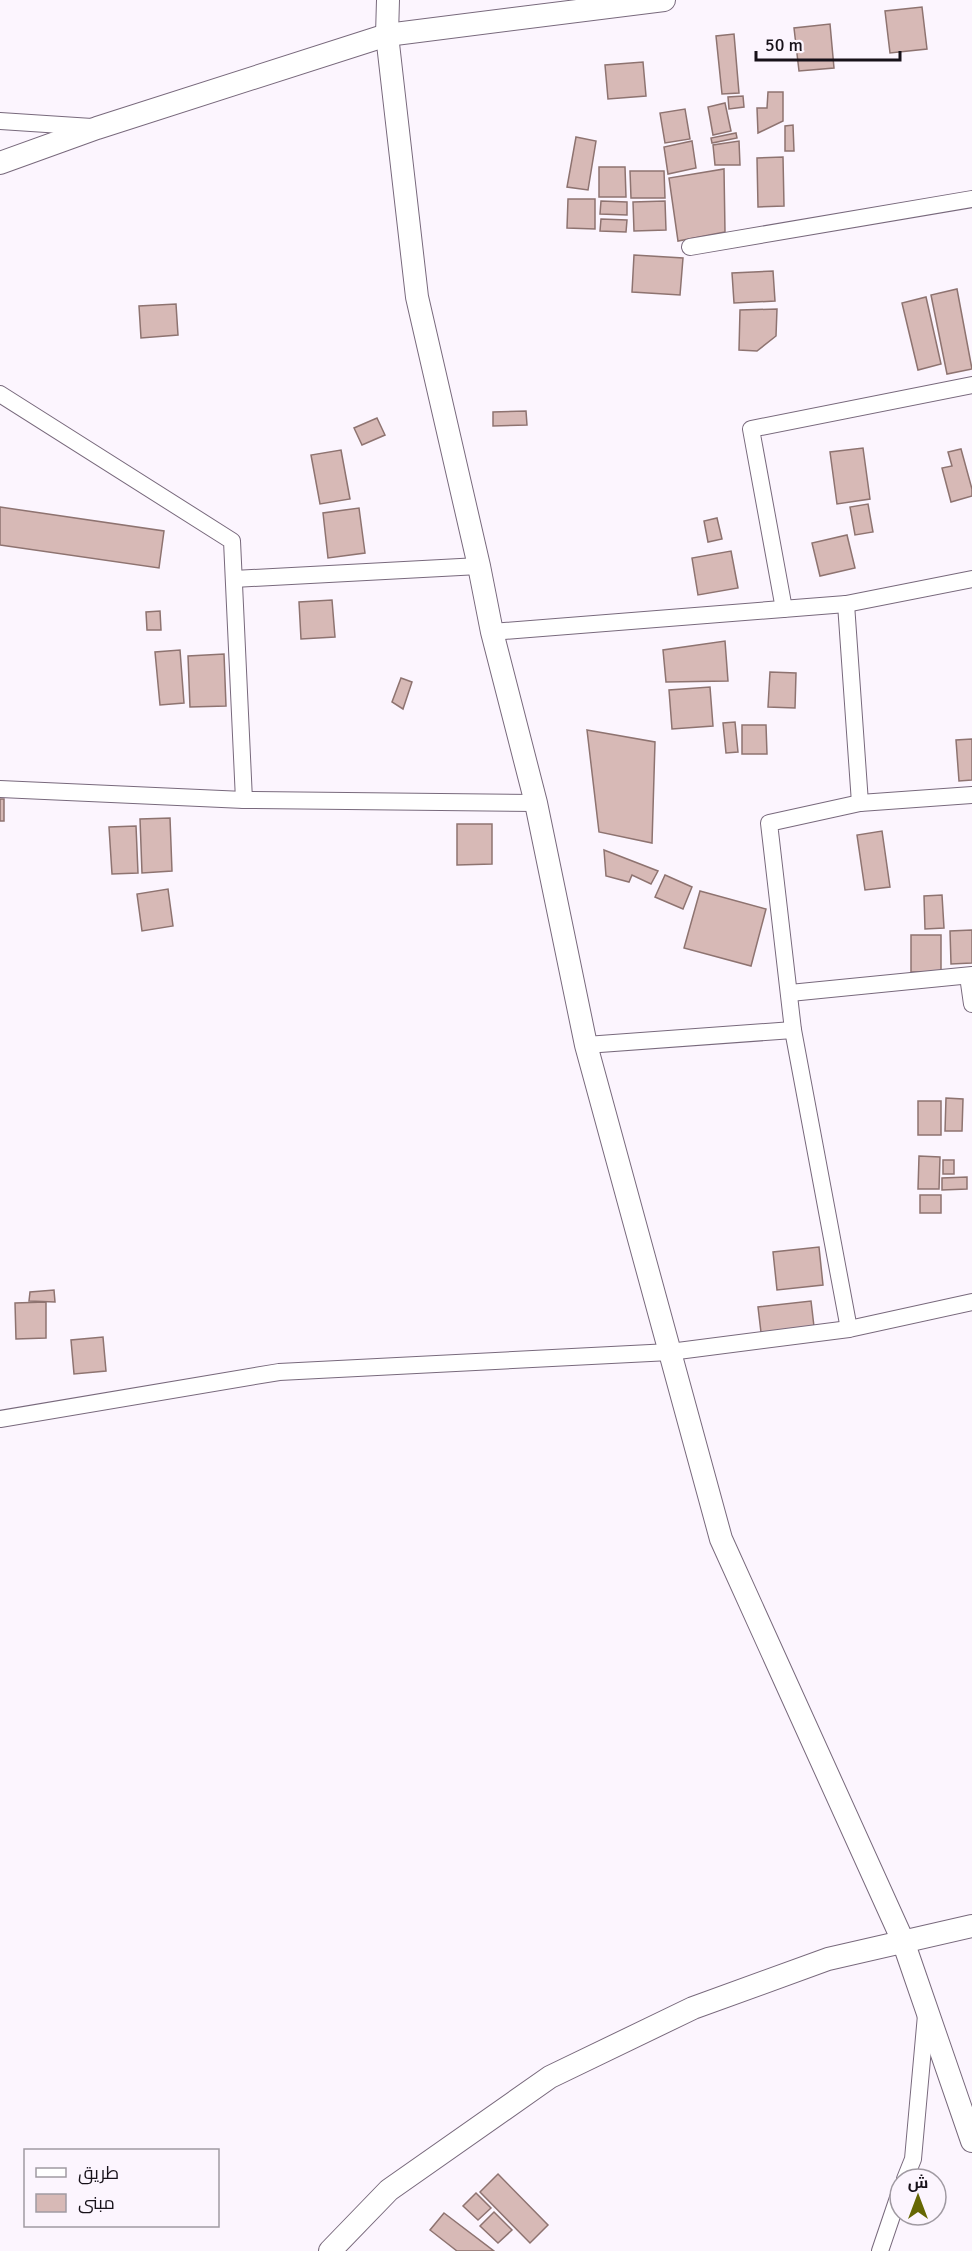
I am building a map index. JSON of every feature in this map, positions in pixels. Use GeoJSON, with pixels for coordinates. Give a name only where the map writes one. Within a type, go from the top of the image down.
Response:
{"type":"FeatureCollection","features":[{"type":"Feature","properties":{"kind":"street"},"geometry":{"type":"LineString","coordinates":[[388,0],[387,35],[417,297],[492,632],[536,803],[586,1045],[721,1539],[903,1941],[972,2141]]}},
{"type":"Feature","properties":{"kind":"street"},"geometry":{"type":"LineString","coordinates":[[0,163],[98,128],[387,35],[664,0]]}},
{"type":"Feature","properties":{"kind":"street"},"geometry":{"type":"LineString","coordinates":[[0,121],[98,128]]}},
{"type":"Feature","properties":{"kind":"street"},"geometry":{"type":"LineString","coordinates":[[690,247],[972,199]]}},
{"type":"Feature","properties":{"kind":"street"},"geometry":{"type":"LineString","coordinates":[[784,609],[751,429],[972,386]]}},
{"type":"Feature","properties":{"kind":"street"},"geometry":{"type":"LineString","coordinates":[[0,394],[232,541],[244,800]]}},
{"type":"Feature","properties":{"kind":"street"},"geometry":{"type":"LineString","coordinates":[[234,579],[479,566]]}},
{"type":"Feature","properties":{"kind":"street"},"geometry":{"type":"LineString","coordinates":[[492,632],[846,604],[972,579]]}},
{"type":"Feature","properties":{"kind":"street"},"geometry":{"type":"LineString","coordinates":[[846,604],[860,803]]}},
{"type":"Feature","properties":{"kind":"street"},"geometry":{"type":"LineString","coordinates":[[0,789],[244,800],[536,803]]}},
{"type":"Feature","properties":{"kind":"street"},"geometry":{"type":"LineString","coordinates":[[849,1329],[793,1030],[769,823],[860,803],[972,795]]}},
{"type":"Feature","properties":{"kind":"street"},"geometry":{"type":"LineString","coordinates":[[790,993],[970,975],[972,1004]]}},
{"type":"Feature","properties":{"kind":"street"},"geometry":{"type":"LineString","coordinates":[[586,1045],[793,1030]]}},
{"type":"Feature","properties":{"kind":"street"},"geometry":{"type":"LineString","coordinates":[[0,1419],[279,1372],[670,1352],[849,1329],[972,1302]]}},
{"type":"Feature","properties":{"kind":"street"},"geometry":{"type":"LineString","coordinates":[[330,2251],[389,2190],[550,2077],[693,2008],[828,1959],[972,1926]]}},
{"type":"Feature","properties":{"kind":"street"},"geometry":{"type":"LineString","coordinates":[[910,2167],[913,2158],[926,2011]]}},
{"type":"Feature","properties":{"kind":"street"},"geometry":{"type":"LineString","coordinates":[[879,2251],[888,2226]]}},
{"type":"Feature","properties":{"kind":"building"},"geometry":{"type":"Polygon","coordinates":[[[922,7],[927,49],[890,53],[885,11],[922,7]]]}},
{"type":"Feature","properties":{"kind":"building"},"geometry":{"type":"Polygon","coordinates":[[[830,24],[834,68],[799,71],[794,28],[830,24]]]}},
{"type":"Feature","properties":{"kind":"building"},"geometry":{"type":"Polygon","coordinates":[[[734,34],[739,93],[722,94],[716,36],[734,34]]]}},
{"type":"Feature","properties":{"kind":"building"},"geometry":{"type":"Polygon","coordinates":[[[643,62],[646,96],[608,99],[605,65],[643,62]]]}},
{"type":"Feature","properties":{"kind":"building"},"geometry":{"type":"Polygon","coordinates":[[[768,92],[783,92],[783,121],[758,133],[757,108],[767,108],[768,92]]]}},
{"type":"Feature","properties":{"kind":"building"},"geometry":{"type":"Polygon","coordinates":[[[743,96],[744,107],[729,109],[728,97],[743,96]]]}},
{"type":"Feature","properties":{"kind":"building"},"geometry":{"type":"Polygon","coordinates":[[[725,103],[731,131],[713,135],[708,107],[725,103]]]}},
{"type":"Feature","properties":{"kind":"building"},"geometry":{"type":"Polygon","coordinates":[[[685,109],[690,139],[665,143],[660,113],[685,109]]]}},
{"type":"Feature","properties":{"kind":"building"},"geometry":{"type":"Polygon","coordinates":[[[793,125],[794,151],[785,151],[785,126],[793,125]]]}},
{"type":"Feature","properties":{"kind":"building"},"geometry":{"type":"Polygon","coordinates":[[[736,133],[737,138],[712,143],[711,138],[736,133]]]}},
{"type":"Feature","properties":{"kind":"building"},"geometry":{"type":"Polygon","coordinates":[[[576,137],[596,141],[588,190],[567,187],[576,137]]]}},
{"type":"Feature","properties":{"kind":"building"},"geometry":{"type":"Polygon","coordinates":[[[692,141],[696,168],[668,174],[664,147],[692,141]]]}},
{"type":"Feature","properties":{"kind":"building"},"geometry":{"type":"Polygon","coordinates":[[[739,141],[740,165],[715,165],[713,145],[739,141]]]}},
{"type":"Feature","properties":{"kind":"building"},"geometry":{"type":"Polygon","coordinates":[[[783,157],[784,206],[758,207],[757,158],[783,157]]]}},
{"type":"Feature","properties":{"kind":"building"},"geometry":{"type":"Polygon","coordinates":[[[599,167],[625,167],[626,197],[599,197],[599,167]]]}},
{"type":"Feature","properties":{"kind":"building"},"geometry":{"type":"Polygon","coordinates":[[[724,169],[725,232],[678,241],[669,178],[724,169]]]}},
{"type":"Feature","properties":{"kind":"building"},"geometry":{"type":"Polygon","coordinates":[[[630,171],[664,171],[665,198],[631,198],[630,171]]]}},
{"type":"Feature","properties":{"kind":"building"},"geometry":{"type":"Polygon","coordinates":[[[568,199],[595,199],[595,229],[567,228],[568,199]]]}},
{"type":"Feature","properties":{"kind":"building"},"geometry":{"type":"Polygon","coordinates":[[[601,201],[627,202],[627,215],[600,214],[601,201]]]}},
{"type":"Feature","properties":{"kind":"building"},"geometry":{"type":"Polygon","coordinates":[[[665,201],[666,230],[634,231],[633,202],[665,201]]]}},
{"type":"Feature","properties":{"kind":"building"},"geometry":{"type":"Polygon","coordinates":[[[601,219],[627,220],[626,232],[600,231],[601,219]]]}},
{"type":"Feature","properties":{"kind":"building"},"geometry":{"type":"Polygon","coordinates":[[[634,255],[683,258],[680,295],[632,292],[634,255]]]}},
{"type":"Feature","properties":{"kind":"building"},"geometry":{"type":"Polygon","coordinates":[[[773,271],[775,301],[734,303],[732,273],[773,271]]]}},
{"type":"Feature","properties":{"kind":"building"},"geometry":{"type":"Polygon","coordinates":[[[957,289],[972,369],[947,374],[931,295],[957,289]]]}},
{"type":"Feature","properties":{"kind":"building"},"geometry":{"type":"Polygon","coordinates":[[[926,297],[941,364],[918,370],[902,303],[926,297]]]}},
{"type":"Feature","properties":{"kind":"building"},"geometry":{"type":"Polygon","coordinates":[[[176,304],[178,335],[141,338],[139,306],[176,304]]]}},
{"type":"Feature","properties":{"kind":"building"},"geometry":{"type":"Polygon","coordinates":[[[777,309],[776,336],[757,351],[739,350],[740,310],[777,309]]]}},
{"type":"Feature","properties":{"kind":"building"},"geometry":{"type":"Polygon","coordinates":[[[526,411],[527,425],[493,426],[493,412],[526,411]]]}},
{"type":"Feature","properties":{"kind":"building"},"geometry":{"type":"Polygon","coordinates":[[[377,418],[385,435],[362,445],[354,428],[377,418]]]}},
{"type":"Feature","properties":{"kind":"building"},"geometry":{"type":"Polygon","coordinates":[[[863,448],[870,499],[837,504],[830,452],[863,448]]]}},
{"type":"Feature","properties":{"kind":"building"},"geometry":{"type":"Polygon","coordinates":[[[961,449],[972,496],[951,502],[942,468],[952,466],[948,452],[961,449]]]}},
{"type":"Feature","properties":{"kind":"building"},"geometry":{"type":"Polygon","coordinates":[[[341,450],[350,499],[320,504],[311,455],[341,450]]]}},
{"type":"Feature","properties":{"kind":"building"},"geometry":{"type":"Polygon","coordinates":[[[868,504],[873,532],[855,535],[850,507],[868,504]]]}},
{"type":"Feature","properties":{"kind":"building"},"geometry":{"type":"Polygon","coordinates":[[[0,507],[164,531],[159,568],[0,545],[0,507]]]}},
{"type":"Feature","properties":{"kind":"building"},"geometry":{"type":"Polygon","coordinates":[[[359,508],[365,553],[328,558],[323,513],[359,508]]]}},
{"type":"Feature","properties":{"kind":"building"},"geometry":{"type":"Polygon","coordinates":[[[717,518],[722,539],[708,542],[704,521],[717,518]]]}},
{"type":"Feature","properties":{"kind":"building"},"geometry":{"type":"Polygon","coordinates":[[[847,535],[855,568],[820,576],[812,543],[847,535]]]}},
{"type":"Feature","properties":{"kind":"building"},"geometry":{"type":"Polygon","coordinates":[[[731,551],[738,588],[698,595],[692,558],[731,551]]]}},
{"type":"Feature","properties":{"kind":"building"},"geometry":{"type":"Polygon","coordinates":[[[332,600],[335,637],[301,639],[299,602],[332,600]]]}},
{"type":"Feature","properties":{"kind":"building"},"geometry":{"type":"Polygon","coordinates":[[[160,611],[161,630],[147,630],[146,612],[160,611]]]}},
{"type":"Feature","properties":{"kind":"building"},"geometry":{"type":"Polygon","coordinates":[[[725,641],[728,681],[666,682],[663,650],[725,641]]]}},
{"type":"Feature","properties":{"kind":"building"},"geometry":{"type":"Polygon","coordinates":[[[180,650],[184,703],[160,705],[155,652],[180,650]]]}},
{"type":"Feature","properties":{"kind":"building"},"geometry":{"type":"Polygon","coordinates":[[[224,654],[226,706],[190,707],[188,656],[224,654]]]}},
{"type":"Feature","properties":{"kind":"building"},"geometry":{"type":"Polygon","coordinates":[[[770,672],[796,673],[795,708],[768,707],[770,672]]]}},
{"type":"Feature","properties":{"kind":"building"},"geometry":{"type":"Polygon","coordinates":[[[401,678],[412,682],[403,709],[392,702],[401,678]]]}},
{"type":"Feature","properties":{"kind":"building"},"geometry":{"type":"Polygon","coordinates":[[[710,687],[713,726],[672,729],[669,690],[710,687]]]}},
{"type":"Feature","properties":{"kind":"building"},"geometry":{"type":"Polygon","coordinates":[[[735,722],[738,752],[726,753],[723,723],[735,722]]]}},
{"type":"Feature","properties":{"kind":"building"},"geometry":{"type":"Polygon","coordinates":[[[742,725],[766,725],[767,754],[742,754],[742,725]]]}},
{"type":"Feature","properties":{"kind":"building"},"geometry":{"type":"Polygon","coordinates":[[[587,730],[655,742],[652,843],[599,832],[587,730]]]}},
{"type":"Feature","properties":{"kind":"building"},"geometry":{"type":"Polygon","coordinates":[[[972,739],[972,780],[959,781],[956,740],[972,739]]]}},
{"type":"Feature","properties":{"kind":"building"},"geometry":{"type":"Polygon","coordinates":[[[0,799],[4,799],[4,821],[0,821],[0,799]]]}},
{"type":"Feature","properties":{"kind":"building"},"geometry":{"type":"Polygon","coordinates":[[[170,818],[172,871],[142,873],[140,819],[170,818]]]}},
{"type":"Feature","properties":{"kind":"building"},"geometry":{"type":"Polygon","coordinates":[[[457,824],[492,824],[492,864],[457,865],[457,824]]]}},
{"type":"Feature","properties":{"kind":"building"},"geometry":{"type":"Polygon","coordinates":[[[136,826],[138,873],[112,874],[109,827],[136,826]]]}},
{"type":"Feature","properties":{"kind":"building"},"geometry":{"type":"Polygon","coordinates":[[[882,831],[890,887],[865,890],[857,835],[882,831]]]}},
{"type":"Feature","properties":{"kind":"building"},"geometry":{"type":"Polygon","coordinates":[[[604,850],[658,871],[651,884],[632,875],[629,882],[606,876],[604,850]]]}},
{"type":"Feature","properties":{"kind":"building"},"geometry":{"type":"Polygon","coordinates":[[[665,875],[692,887],[683,909],[655,897],[665,875]]]}},
{"type":"Feature","properties":{"kind":"building"},"geometry":{"type":"Polygon","coordinates":[[[168,889],[173,926],[142,931],[137,894],[168,889]]]}},
{"type":"Feature","properties":{"kind":"building"},"geometry":{"type":"Polygon","coordinates":[[[700,891],[766,909],[751,966],[684,948],[700,891]]]}},
{"type":"Feature","properties":{"kind":"building"},"geometry":{"type":"Polygon","coordinates":[[[942,895],[944,928],[925,929],[924,896],[942,895]]]}},
{"type":"Feature","properties":{"kind":"building"},"geometry":{"type":"Polygon","coordinates":[[[972,930],[972,963],[951,964],[950,931],[972,930]]]}},
{"type":"Feature","properties":{"kind":"building"},"geometry":{"type":"Polygon","coordinates":[[[911,935],[941,935],[941,972],[911,972],[911,935]]]}},
{"type":"Feature","properties":{"kind":"building"},"geometry":{"type":"Polygon","coordinates":[[[946,1098],[963,1099],[962,1131],[945,1131],[946,1098]]]}},
{"type":"Feature","properties":{"kind":"building"},"geometry":{"type":"Polygon","coordinates":[[[918,1101],[941,1101],[941,1135],[918,1135],[918,1101]]]}},
{"type":"Feature","properties":{"kind":"building"},"geometry":{"type":"Polygon","coordinates":[[[919,1156],[940,1157],[939,1189],[918,1189],[919,1156]]]}},
{"type":"Feature","properties":{"kind":"building"},"geometry":{"type":"Polygon","coordinates":[[[943,1160],[954,1160],[954,1174],[943,1174],[943,1160]]]}},
{"type":"Feature","properties":{"kind":"building"},"geometry":{"type":"Polygon","coordinates":[[[967,1177],[967,1189],[942,1190],[942,1178],[967,1177]]]}},
{"type":"Feature","properties":{"kind":"building"},"geometry":{"type":"Polygon","coordinates":[[[920,1195],[941,1195],[941,1213],[920,1213],[920,1195]]]}},
{"type":"Feature","properties":{"kind":"building"},"geometry":{"type":"Polygon","coordinates":[[[819,1247],[823,1285],[777,1290],[773,1252],[819,1247]]]}},
{"type":"Feature","properties":{"kind":"building"},"geometry":{"type":"Polygon","coordinates":[[[54,1290],[55,1302],[29,1301],[30,1292],[54,1290]]]}},
{"type":"Feature","properties":{"kind":"building"},"geometry":{"type":"Polygon","coordinates":[[[811,1301],[815,1335],[762,1341],[758,1307],[811,1301]]]}},
{"type":"Feature","properties":{"kind":"building"},"geometry":{"type":"Polygon","coordinates":[[[46,1302],[46,1338],[16,1339],[15,1303],[46,1302]]]}},
{"type":"Feature","properties":{"kind":"building"},"geometry":{"type":"Polygon","coordinates":[[[103,1337],[106,1371],[74,1374],[71,1340],[103,1337]]]}},
{"type":"Feature","properties":{"kind":"building"},"geometry":{"type":"Polygon","coordinates":[[[498,2174],[548,2225],[530,2243],[480,2192],[498,2174]]]}},
{"type":"Feature","properties":{"kind":"building"},"geometry":{"type":"Polygon","coordinates":[[[476,2193],[491,2208],[478,2220],[463,2206],[476,2193]]]}},
{"type":"Feature","properties":{"kind":"building"},"geometry":{"type":"Polygon","coordinates":[[[494,2212],[512,2230],[498,2243],[480,2226],[494,2212]]]}},
{"type":"Feature","properties":{"kind":"building"},"geometry":{"type":"Polygon","coordinates":[[[444,2213],[494,2251],[457,2251],[430,2230],[444,2213]]]}}]}
